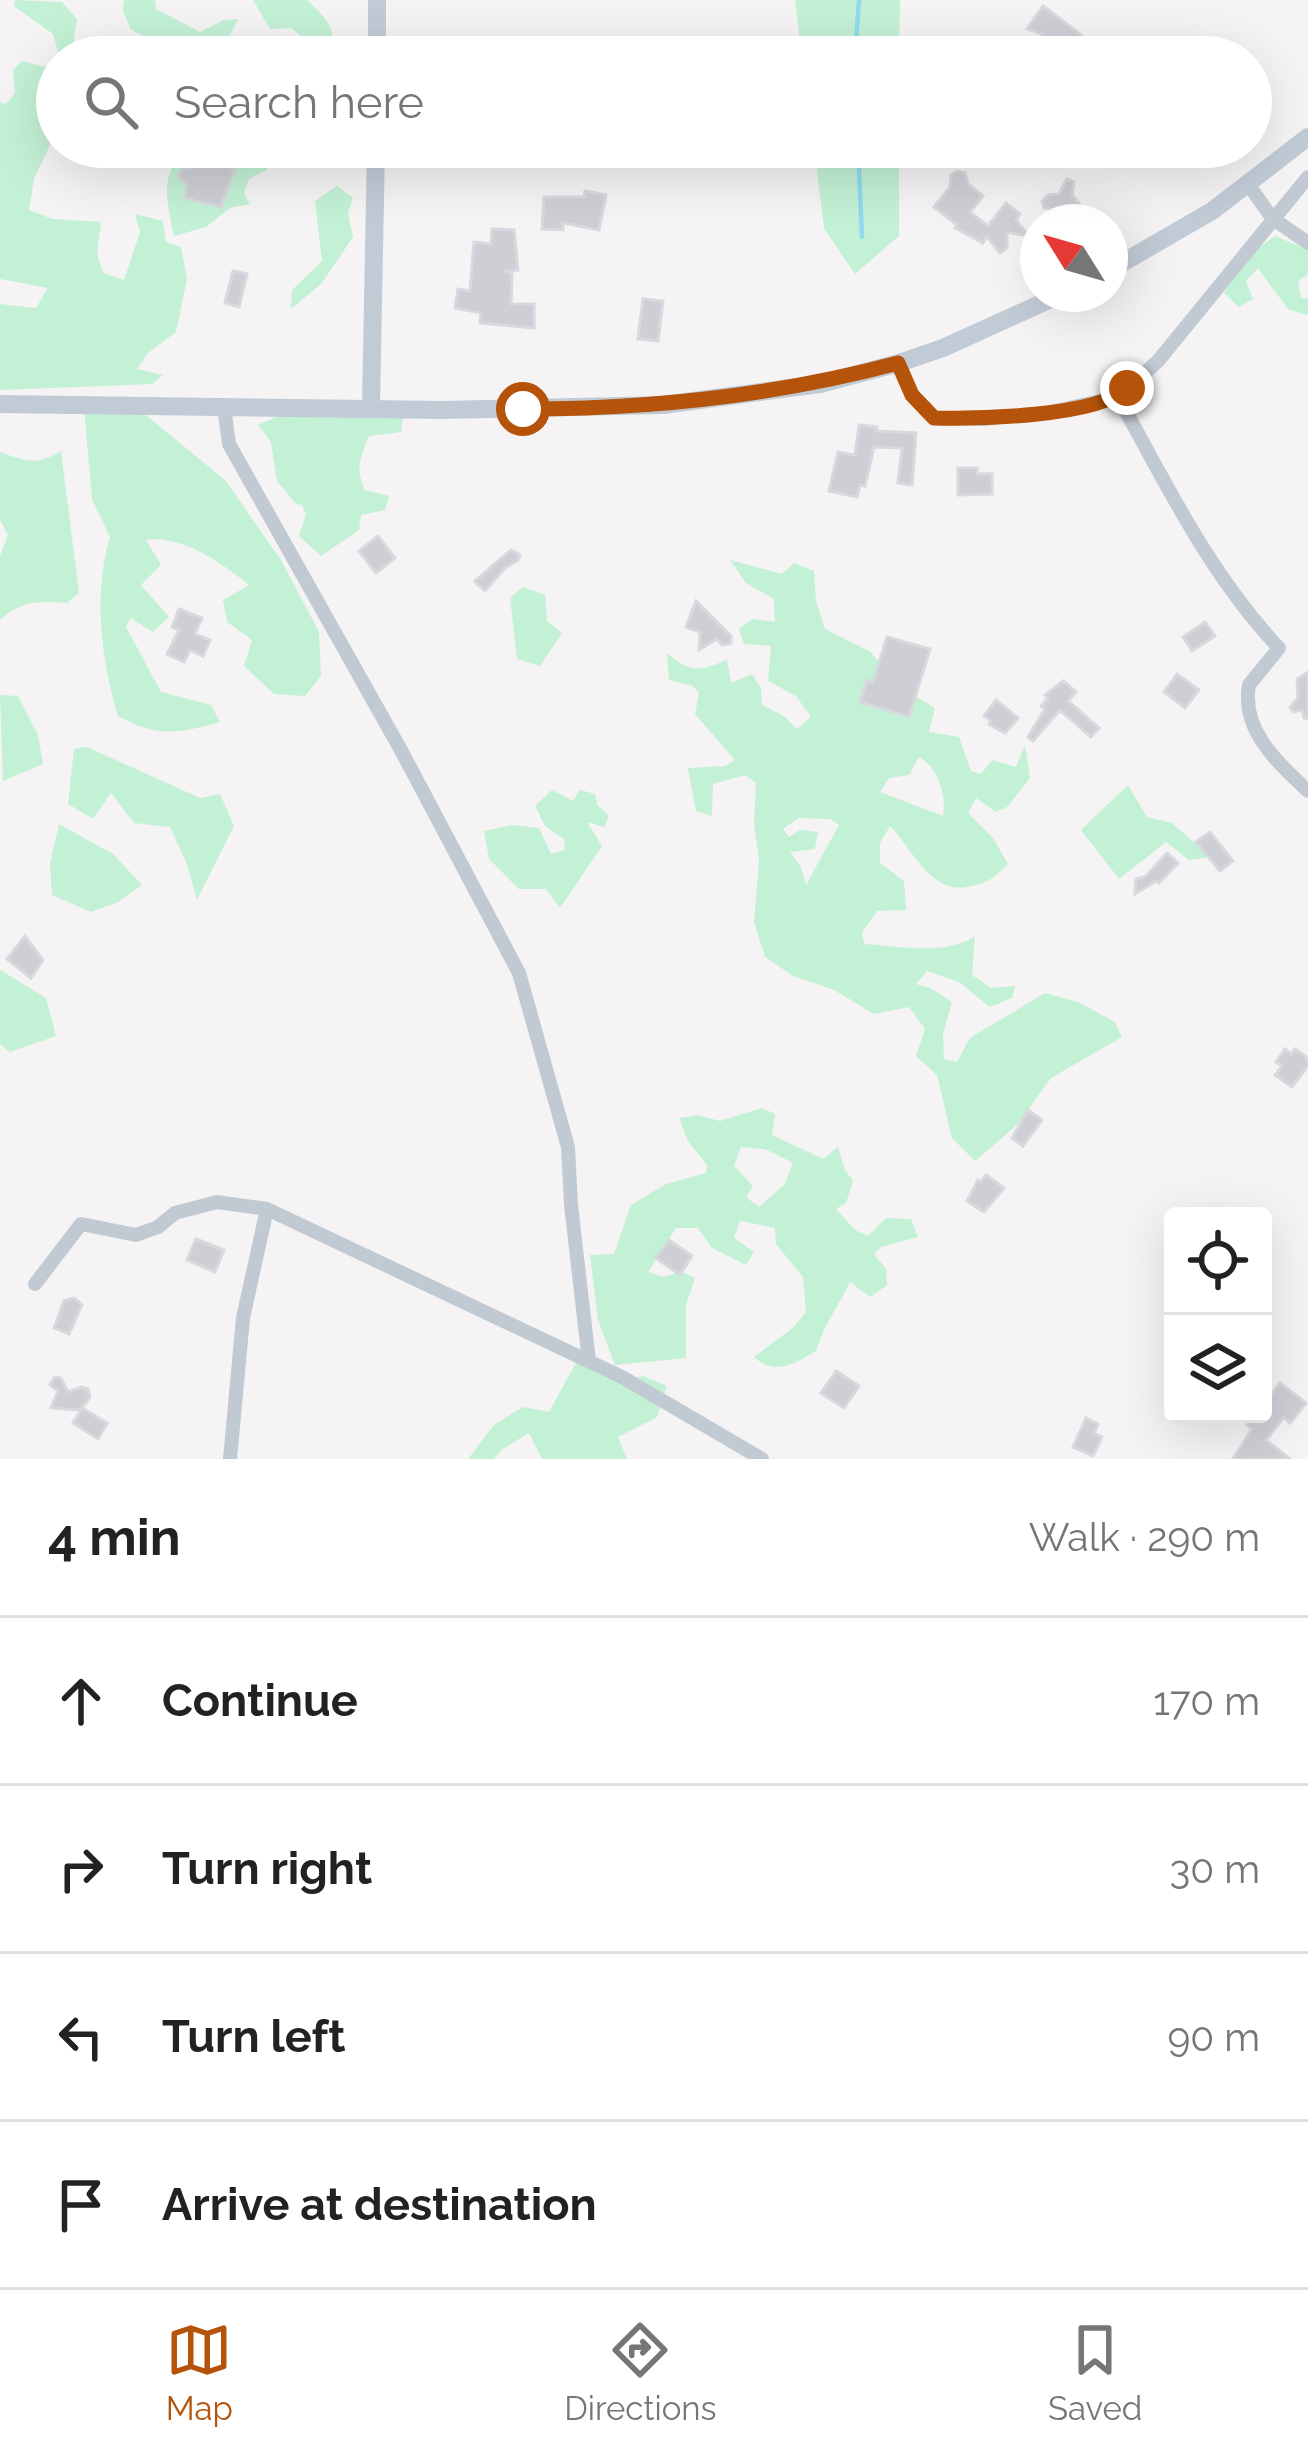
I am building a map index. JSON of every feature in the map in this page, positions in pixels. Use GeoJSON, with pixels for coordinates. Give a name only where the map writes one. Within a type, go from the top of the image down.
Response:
{"type":"FeatureCollection","features":[{"type":"Feature","properties":{"kind":"street"},"geometry":{"type":"LineString","coordinates":[[377,0],[377,36]]}},
{"type":"Feature","properties":{"kind":"street"},"geometry":{"type":"LineString","coordinates":[[1272,165],[1308,136]]}},
{"type":"Feature","properties":{"kind":"street"},"geometry":{"type":"LineString","coordinates":[[371,406],[376,168]]}},
{"type":"Feature","properties":{"kind":"street"},"geometry":{"type":"LineString","coordinates":[[1128,260],[1196,221],[1268,168]]}},
{"type":"Feature","properties":{"kind":"street"},"geometry":{"type":"LineString","coordinates":[[898,363],[912,395],[934,418],[984,419],[1046,412],[1118,397],[1158,361],[1308,177]]}},
{"type":"Feature","properties":{"kind":"street"},"geometry":{"type":"LineString","coordinates":[[1248,184],[1272,218],[1308,243]]}},
{"type":"Feature","properties":{"kind":"street"},"geometry":{"type":"LineString","coordinates":[[0,404],[442,410],[647,407],[820,384],[943,348],[1022,312]]}},
{"type":"Feature","properties":{"kind":"street"},"geometry":{"type":"LineString","coordinates":[[1118,397],[1153,467],[1222,580],[1280,648],[1249,685],[1246,699],[1257,736],[1308,790]]}},
{"type":"Feature","properties":{"kind":"street"},"geometry":{"type":"LineString","coordinates":[[224,407],[229,444],[402,752],[519,974],[568,1147],[589,1361]]}},
{"type":"Feature","properties":{"kind":"street"},"geometry":{"type":"LineString","coordinates":[[35,1284],[81,1224],[136,1235],[158,1227],[175,1213],[217,1202],[267,1209],[589,1361],[762,1459]]}},
{"type":"Feature","properties":{"kind":"street"},"geometry":{"type":"LineString","coordinates":[[230,1459],[243,1318],[267,1209]]}},
{"type":"Feature","properties":{"kind":"green space"},"geometry":{"type":"Polygon","coordinates":[[[15,0],[62,2],[77,19],[74,36],[54,36],[14,6],[15,0]]]}},
{"type":"Feature","properties":{"kind":"green space"},"geometry":{"type":"Polygon","coordinates":[[[124,0],[155,0],[156,9],[200,32],[238,19],[230,36],[144,36],[131,30],[124,0]]]}},
{"type":"Feature","properties":{"kind":"green space"},"geometry":{"type":"Polygon","coordinates":[[[253,0],[307,0],[329,25],[332,36],[301,36],[291,28],[270,29],[253,0]]]}},
{"type":"Feature","properties":{"kind":"green space"},"geometry":{"type":"Polygon","coordinates":[[[795,0],[900,0],[899,36],[799,36],[795,0]]]}},
{"type":"Feature","properties":{"kind":"green space"},"geometry":{"type":"Polygon","coordinates":[[[22,61],[36,65],[39,168],[29,210],[52,219],[101,222],[97,253],[103,273],[124,280],[140,232],[135,214],[163,221],[166,242],[181,247],[187,279],[176,332],[148,353],[137,369],[163,375],[152,384],[0,390],[0,304],[36,308],[48,288],[0,279],[0,102],[6,104],[15,93],[13,70],[22,61]]]}},
{"type":"Feature","properties":{"kind":"green space"},"geometry":{"type":"Polygon","coordinates":[[[172,168],[267,168],[249,179],[244,193],[250,204],[230,208],[206,227],[174,236],[167,200],[172,168]]]}},
{"type":"Feature","properties":{"kind":"green space"},"geometry":{"type":"Polygon","coordinates":[[[817,168],[899,168],[899,236],[855,274],[824,228],[817,168]]]}},
{"type":"Feature","properties":{"kind":"green space"},"geometry":{"type":"Polygon","coordinates":[[[337,186],[353,198],[348,213],[353,237],[322,283],[291,309],[292,290],[322,261],[315,201],[337,186]]]}},
{"type":"Feature","properties":{"kind":"green space"},"geometry":{"type":"Polygon","coordinates":[[[1275,236],[1308,250],[1308,274],[1298,281],[1301,298],[1308,299],[1308,316],[1288,309],[1258,268],[1246,281],[1253,299],[1239,307],[1224,293],[1251,253],[1275,236]]]}},
{"type":"Feature","properties":{"kind":"green space"},"geometry":{"type":"Polygon","coordinates":[[[84,408],[142,412],[225,480],[281,560],[319,632],[321,676],[305,696],[274,694],[244,666],[252,640],[227,622],[223,600],[249,585],[187,546],[146,540],[161,565],[141,585],[169,617],[153,632],[131,618],[126,627],[161,692],[211,705],[220,722],[168,731],[144,728],[118,716],[101,627],[110,537],[92,499],[84,408]]]}},
{"type":"Feature","properties":{"kind":"green space"},"geometry":{"type":"Polygon","coordinates":[[[404,410],[401,432],[369,436],[360,463],[365,490],[389,496],[385,510],[361,515],[359,530],[321,556],[299,536],[306,514],[277,481],[271,442],[258,425],[289,411],[404,410]]]}},
{"type":"Feature","properties":{"kind":"green space"},"geometry":{"type":"Polygon","coordinates":[[[61,451],[79,593],[67,603],[23,605],[0,620],[0,556],[8,535],[0,520],[0,452],[31,460],[61,451]]]}},
{"type":"Feature","properties":{"kind":"green space"},"geometry":{"type":"Polygon","coordinates":[[[730,560],[782,574],[794,563],[814,571],[816,601],[825,629],[869,651],[907,691],[935,708],[929,732],[959,737],[971,771],[981,774],[992,760],[1016,767],[1025,745],[1030,778],[1007,807],[996,812],[976,798],[968,813],[993,838],[1008,864],[980,884],[943,884],[923,868],[890,826],[880,843],[880,863],[904,881],[906,910],[877,911],[862,933],[864,944],[921,948],[950,946],[975,936],[972,975],[991,988],[1015,986],[1012,998],[990,1007],[959,982],[927,971],[916,984],[952,1002],[943,1034],[944,1059],[957,1062],[970,1038],[1045,993],[1078,1002],[1115,1022],[1122,1037],[1051,1078],[1018,1124],[975,1161],[952,1138],[937,1075],[916,1056],[925,1029],[909,1007],[874,1014],[834,990],[793,976],[765,957],[754,922],[759,861],[756,783],[745,775],[713,784],[712,816],[696,811],[688,768],[725,766],[735,760],[695,714],[699,693],[693,686],[669,680],[667,653],[696,668],[727,659],[731,683],[752,674],[761,688],[762,705],[797,729],[811,717],[796,696],[768,681],[771,646],[744,644],[739,629],[752,619],[775,622],[774,599],[746,583],[730,560]],[[919,757],[909,775],[889,778],[880,792],[943,816],[940,783],[919,757]],[[799,818],[783,829],[789,837],[800,830],[818,832],[815,849],[790,852],[806,885],[839,825],[830,819],[799,818]]]}},
{"type":"Feature","properties":{"kind":"green space"},"geometry":{"type":"Polygon","coordinates":[[[523,587],[545,595],[547,621],[562,633],[540,666],[517,659],[510,598],[523,587]]]}},
{"type":"Feature","properties":{"kind":"green space"},"geometry":{"type":"Polygon","coordinates":[[[0,695],[18,696],[38,735],[43,764],[3,781],[0,695]]]}},
{"type":"Feature","properties":{"kind":"green space"},"geometry":{"type":"Polygon","coordinates":[[[87,747],[200,798],[220,794],[234,826],[197,900],[170,827],[134,823],[111,793],[93,819],[68,804],[74,749],[87,747]]]}},
{"type":"Feature","properties":{"kind":"green space"},"geometry":{"type":"Polygon","coordinates":[[[1128,785],[1147,817],[1172,823],[1211,857],[1189,860],[1166,842],[1119,879],[1081,830],[1128,785]]]}},
{"type":"Feature","properties":{"kind":"green space"},"geometry":{"type":"Polygon","coordinates":[[[552,790],[573,801],[580,790],[595,794],[597,805],[609,816],[604,827],[587,822],[602,846],[560,908],[546,889],[519,889],[489,859],[484,831],[513,825],[539,828],[551,854],[565,850],[564,839],[545,826],[535,806],[552,790]]]}},
{"type":"Feature","properties":{"kind":"green space"},"geometry":{"type":"Polygon","coordinates":[[[59,824],[113,854],[142,885],[118,902],[91,912],[52,895],[50,864],[59,824]]]}},
{"type":"Feature","properties":{"kind":"green space"},"geometry":{"type":"Polygon","coordinates":[[[0,970],[46,998],[56,1036],[10,1052],[0,1044],[0,970]]]}},
{"type":"Feature","properties":{"kind":"green space"},"geometry":{"type":"Polygon","coordinates":[[[762,1108],[775,1114],[772,1135],[823,1159],[838,1147],[853,1181],[846,1203],[836,1209],[855,1230],[868,1236],[886,1218],[911,1219],[918,1237],[881,1247],[874,1254],[886,1269],[887,1285],[870,1297],[850,1282],[816,1351],[777,1367],[754,1357],[806,1312],[803,1277],[776,1244],[775,1228],[740,1221],[734,1238],[754,1252],[746,1265],[712,1248],[698,1228],[676,1228],[648,1272],[664,1277],[681,1271],[695,1278],[686,1305],[686,1358],[615,1365],[598,1320],[590,1255],[614,1254],[631,1205],[666,1184],[706,1173],[707,1165],[688,1141],[679,1118],[697,1115],[720,1121],[762,1108]],[[741,1147],[734,1166],[753,1186],[746,1197],[759,1207],[784,1185],[793,1163],[765,1149],[741,1147]]]}},
{"type":"Feature","properties":{"kind":"green space"},"geometry":{"type":"Polygon","coordinates":[[[578,1359],[617,1381],[643,1376],[667,1386],[657,1417],[618,1437],[627,1459],[542,1459],[529,1433],[494,1459],[468,1459],[494,1425],[523,1407],[549,1412],[578,1359]]]}},
{"type":"Feature","properties":{"kind":"building"},"geometry":{"type":"Polygon","coordinates":[[[1043,6],[1082,36],[1041,36],[1027,29],[1043,6]]]}},
{"type":"Feature","properties":{"kind":"building"},"geometry":{"type":"Polygon","coordinates":[[[183,168],[235,169],[221,207],[185,198],[187,186],[178,175],[183,168]]]}},
{"type":"Feature","properties":{"kind":"building"},"geometry":{"type":"Polygon","coordinates":[[[965,173],[968,184],[983,196],[970,212],[988,226],[1006,203],[1020,214],[1016,220],[1020,234],[1007,232],[1007,248],[1000,253],[987,237],[983,243],[955,228],[934,207],[950,187],[951,175],[965,173]]]}},
{"type":"Feature","properties":{"kind":"building"},"geometry":{"type":"Polygon","coordinates":[[[1067,179],[1074,182],[1072,195],[1079,204],[1043,204],[1048,195],[1059,194],[1067,179]]]}},
{"type":"Feature","properties":{"kind":"building"},"geometry":{"type":"Polygon","coordinates":[[[585,191],[606,195],[599,230],[563,223],[563,230],[542,229],[544,197],[584,197],[585,191]]]}},
{"type":"Feature","properties":{"kind":"building"},"geometry":{"type":"Polygon","coordinates":[[[492,229],[514,230],[518,270],[505,271],[512,274],[511,304],[534,304],[534,328],[480,323],[481,313],[455,308],[458,289],[470,291],[474,242],[491,244],[492,229]]]}},
{"type":"Feature","properties":{"kind":"building"},"geometry":{"type":"Polygon","coordinates":[[[233,271],[247,274],[239,307],[225,303],[233,271]]]}},
{"type":"Feature","properties":{"kind":"building"},"geometry":{"type":"Polygon","coordinates":[[[643,299],[663,301],[658,341],[638,339],[643,299]]]}},
{"type":"Feature","properties":{"kind":"building"},"geometry":{"type":"Polygon","coordinates":[[[859,425],[916,433],[912,485],[898,483],[902,448],[874,447],[865,486],[860,485],[857,497],[829,491],[838,452],[855,455],[859,425]]]}},
{"type":"Feature","properties":{"kind":"building"},"geometry":{"type":"Polygon","coordinates":[[[958,468],[992,474],[992,494],[958,495],[958,468]]]}},
{"type":"Feature","properties":{"kind":"building"},"geometry":{"type":"Polygon","coordinates":[[[378,536],[395,558],[376,573],[359,551],[378,536]]]}},
{"type":"Feature","properties":{"kind":"building"},"geometry":{"type":"Polygon","coordinates":[[[511,550],[520,555],[518,560],[485,591],[475,581],[511,550]]]}},
{"type":"Feature","properties":{"kind":"building"},"geometry":{"type":"Polygon","coordinates":[[[696,601],[731,636],[731,643],[722,645],[717,639],[699,650],[700,632],[686,627],[696,601]]]}},
{"type":"Feature","properties":{"kind":"building"},"geometry":{"type":"Polygon","coordinates":[[[179,609],[202,618],[195,634],[210,640],[203,656],[190,650],[184,662],[167,654],[179,630],[172,627],[179,609]]]}},
{"type":"Feature","properties":{"kind":"building"},"geometry":{"type":"Polygon","coordinates":[[[1205,622],[1215,636],[1192,651],[1183,637],[1205,622]]]}},
{"type":"Feature","properties":{"kind":"building"},"geometry":{"type":"Polygon","coordinates":[[[887,637],[930,649],[909,717],[860,702],[867,680],[873,682],[887,637]]]}},
{"type":"Feature","properties":{"kind":"building"},"geometry":{"type":"Polygon","coordinates":[[[1308,672],[1308,718],[1304,718],[1302,710],[1293,712],[1290,707],[1298,698],[1297,679],[1308,672]]]}},
{"type":"Feature","properties":{"kind":"building"},"geometry":{"type":"Polygon","coordinates":[[[1177,674],[1199,690],[1185,708],[1164,692],[1177,674]]]}},
{"type":"Feature","properties":{"kind":"building"},"geometry":{"type":"Polygon","coordinates":[[[1063,681],[1076,692],[1068,701],[1099,728],[1091,737],[1060,710],[1033,741],[1028,737],[1045,709],[1041,706],[1048,698],[1045,695],[1063,681]]]}},
{"type":"Feature","properties":{"kind":"building"},"geometry":{"type":"Polygon","coordinates":[[[996,700],[1018,718],[1005,733],[984,716],[996,700]]]}},
{"type":"Feature","properties":{"kind":"building"},"geometry":{"type":"Polygon","coordinates":[[[1210,832],[1233,861],[1220,871],[1196,842],[1210,832]]]}},
{"type":"Feature","properties":{"kind":"building"},"geometry":{"type":"Polygon","coordinates":[[[1167,853],[1178,863],[1159,883],[1135,894],[1136,879],[1145,877],[1167,853]]]}},
{"type":"Feature","properties":{"kind":"building"},"geometry":{"type":"Polygon","coordinates":[[[25,936],[43,960],[31,978],[7,959],[25,936]]]}},
{"type":"Feature","properties":{"kind":"building"},"geometry":{"type":"Polygon","coordinates":[[[1285,1049],[1291,1054],[1295,1049],[1308,1058],[1308,1066],[1292,1087],[1275,1075],[1282,1066],[1276,1062],[1285,1049]]]}},
{"type":"Feature","properties":{"kind":"building"},"geometry":{"type":"Polygon","coordinates":[[[1028,1110],[1042,1120],[1023,1146],[1012,1138],[1028,1110]]]}},
{"type":"Feature","properties":{"kind":"building"},"geometry":{"type":"Polygon","coordinates":[[[986,1175],[1004,1188],[984,1212],[967,1201],[986,1175]]]}},
{"type":"Feature","properties":{"kind":"building"},"geometry":{"type":"Polygon","coordinates":[[[196,1239],[224,1250],[215,1272],[187,1260],[196,1239]]]}},
{"type":"Feature","properties":{"kind":"building"},"geometry":{"type":"Polygon","coordinates":[[[669,1240],[692,1256],[680,1275],[656,1258],[669,1240]]]}},
{"type":"Feature","properties":{"kind":"building"},"geometry":{"type":"Polygon","coordinates":[[[74,1298],[82,1305],[69,1334],[54,1328],[64,1301],[74,1298]]]}},
{"type":"Feature","properties":{"kind":"building"},"geometry":{"type":"Polygon","coordinates":[[[836,1371],[859,1386],[844,1408],[821,1393],[836,1371]]]}},
{"type":"Feature","properties":{"kind":"building"},"geometry":{"type":"Polygon","coordinates":[[[55,1377],[61,1378],[68,1392],[88,1389],[90,1397],[82,1408],[107,1423],[98,1439],[73,1423],[81,1410],[51,1408],[58,1391],[50,1385],[55,1377]]]}},
{"type":"Feature","properties":{"kind":"building"},"geometry":{"type":"Polygon","coordinates":[[[1280,1383],[1306,1403],[1290,1423],[1284,1417],[1266,1440],[1290,1459],[1233,1459],[1252,1429],[1249,1423],[1272,1423],[1272,1393],[1280,1383]]]}},
{"type":"Feature","properties":{"kind":"building"},"geometry":{"type":"Polygon","coordinates":[[[1086,1418],[1098,1424],[1094,1433],[1102,1437],[1093,1456],[1073,1447],[1086,1418]]]}},
{"type":"Feature","properties":{"kind":"waterway"},"geometry":{"type":"LineString","coordinates":[[856,36],[859,0]]}},
{"type":"Feature","properties":{"kind":"waterway"},"geometry":{"type":"LineString","coordinates":[[859,168],[862,237]]}},
{"type":"Feature","properties":{"kind":"route"},"geometry":{"type":"LineString","coordinates":[[523,409],[630,408],[746,396],[820,384],[898,363],[912,395],[934,418],[984,419],[1046,412],[1118,397],[1127,388]]}}]}
